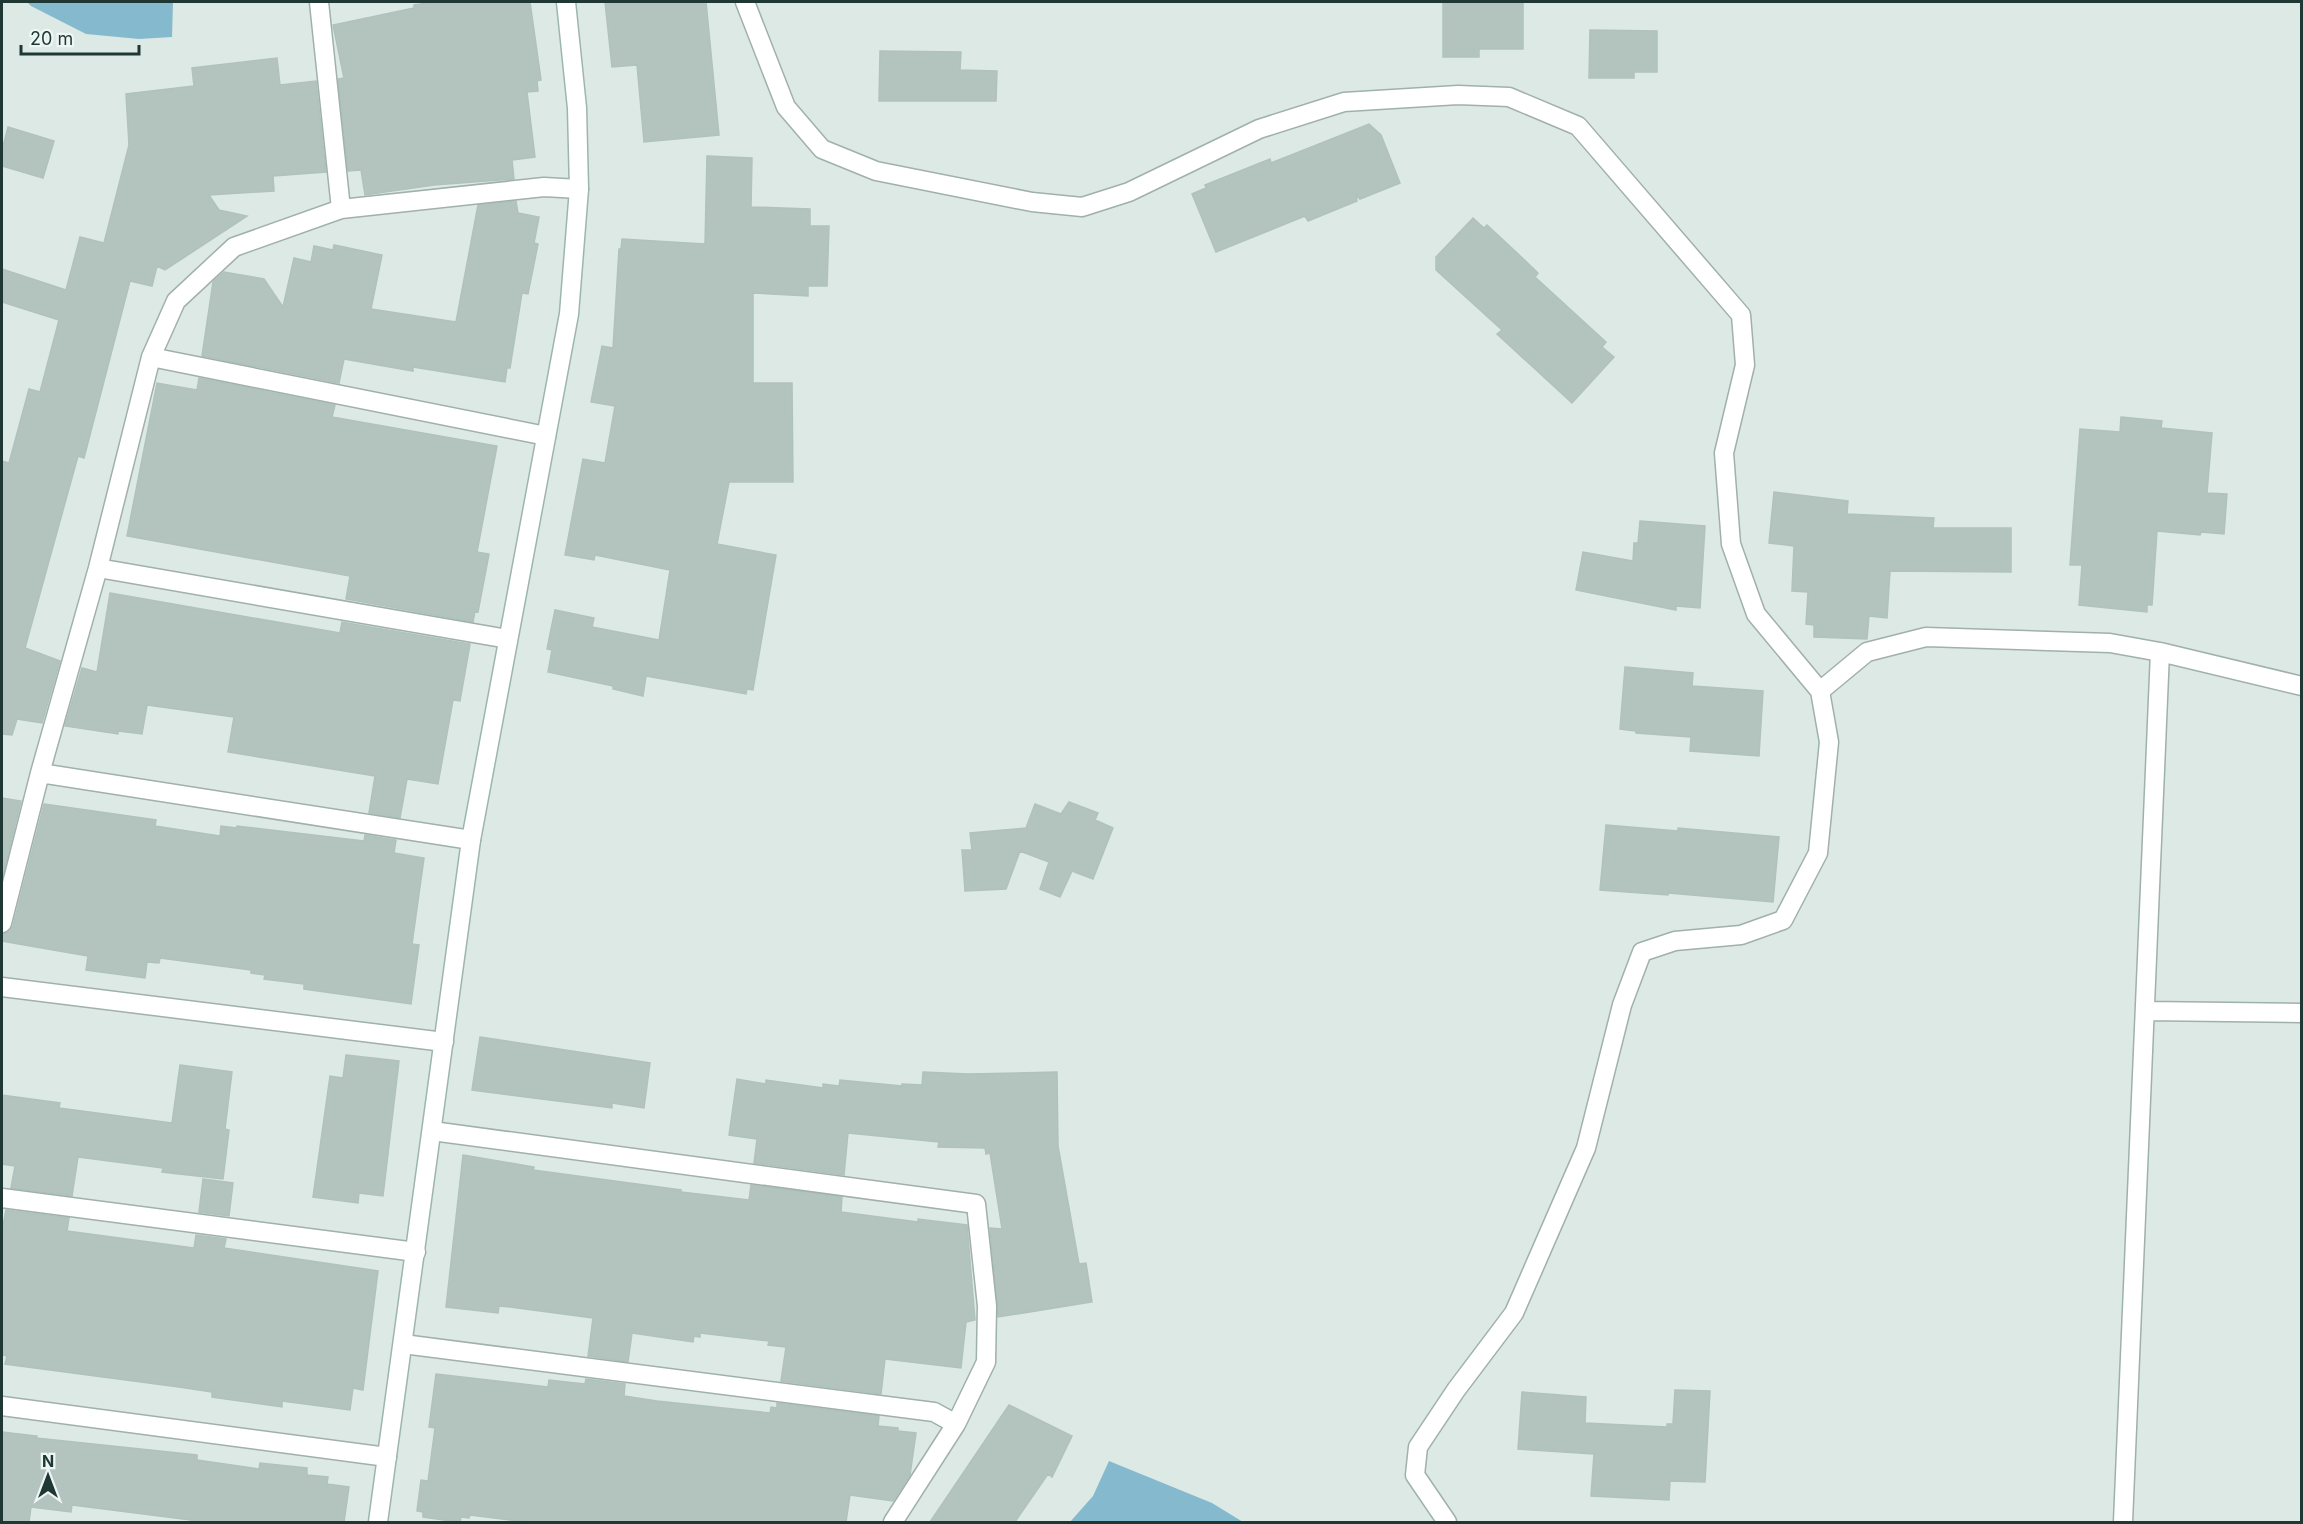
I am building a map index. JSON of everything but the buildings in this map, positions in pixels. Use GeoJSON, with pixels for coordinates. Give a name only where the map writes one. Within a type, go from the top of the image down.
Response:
{"type":"FeatureCollection","features":[{"type":"Feature","properties":{"kind":"street"},"geometry":{"type":"LineString","coordinates":[[319,2],[341,209]]}},
{"type":"Feature","properties":{"kind":"street"},"geometry":{"type":"LineString","coordinates":[[378,1522],[471,840],[569,314],[579,189],[577,108],[566,2]]}},
{"type":"Feature","properties":{"kind":"street"},"geometry":{"type":"LineString","coordinates":[[745,2],[786,107],[822,149],[876,171],[1032,202],[1082,207],[1129,192],[1259,129],[1344,102],[1458,94],[1509,96],[1578,126],[1741,315],[1746,365],[1724,453],[1731,544],[1756,614],[1820,691],[1829,742],[1818,853],[1783,920],[1741,935],[1675,941],[1642,952],[1622,1005],[1586,1148],[1514,1313],[1456,1390],[1418,1447],[1415,1475],[1447,1522]]}},
{"type":"Feature","properties":{"kind":"street"},"geometry":{"type":"LineString","coordinates":[[2,923],[40,772],[98,568],[152,357],[176,301],[234,248],[341,209],[544,187],[579,189]]}},
{"type":"Feature","properties":{"kind":"street"},"geometry":{"type":"LineString","coordinates":[[152,357],[546,436]]}},
{"type":"Feature","properties":{"kind":"street"},"geometry":{"type":"LineString","coordinates":[[98,568],[508,639]]}},
{"type":"Feature","properties":{"kind":"street"},"geometry":{"type":"LineString","coordinates":[[1820,691],[1867,652],[1926,637],[2110,643],[2160,652],[2301,686]]}},
{"type":"Feature","properties":{"kind":"street"},"geometry":{"type":"LineString","coordinates":[[2123,1522],[2160,652]]}},
{"type":"Feature","properties":{"kind":"street"},"geometry":{"type":"LineString","coordinates":[[40,772],[471,840]]}},
{"type":"Feature","properties":{"kind":"street"},"geometry":{"type":"LineString","coordinates":[[2,987],[444,1042]]}},
{"type":"Feature","properties":{"kind":"street"},"geometry":{"type":"LineString","coordinates":[[2146,1011],[2301,1013]]}},
{"type":"Feature","properties":{"kind":"street"},"geometry":{"type":"LineString","coordinates":[[432,1131],[976,1204],[987,1306],[986,1362],[956,1424],[893,1522]]}},
{"type":"Feature","properties":{"kind":"street"},"geometry":{"type":"LineString","coordinates":[[2,1198],[416,1252]]}},
{"type":"Feature","properties":{"kind":"street"},"geometry":{"type":"LineString","coordinates":[[403,1344],[934,1412],[956,1424]]}},
{"type":"Feature","properties":{"kind":"street"},"geometry":{"type":"LineString","coordinates":[[2,1406],[387,1457]]}},
{"type":"Feature","properties":{"kind":"water"},"geometry":{"type":"Polygon","coordinates":[[[27,2],[173,2],[172,37],[139,39],[86,34],[27,2]]]}},
{"type":"Feature","properties":{"kind":"water"},"geometry":{"type":"Polygon","coordinates":[[[1109,1461],[1212,1503],[1243,1522],[1070,1522],[1093,1496],[1109,1461]]]}}]}
